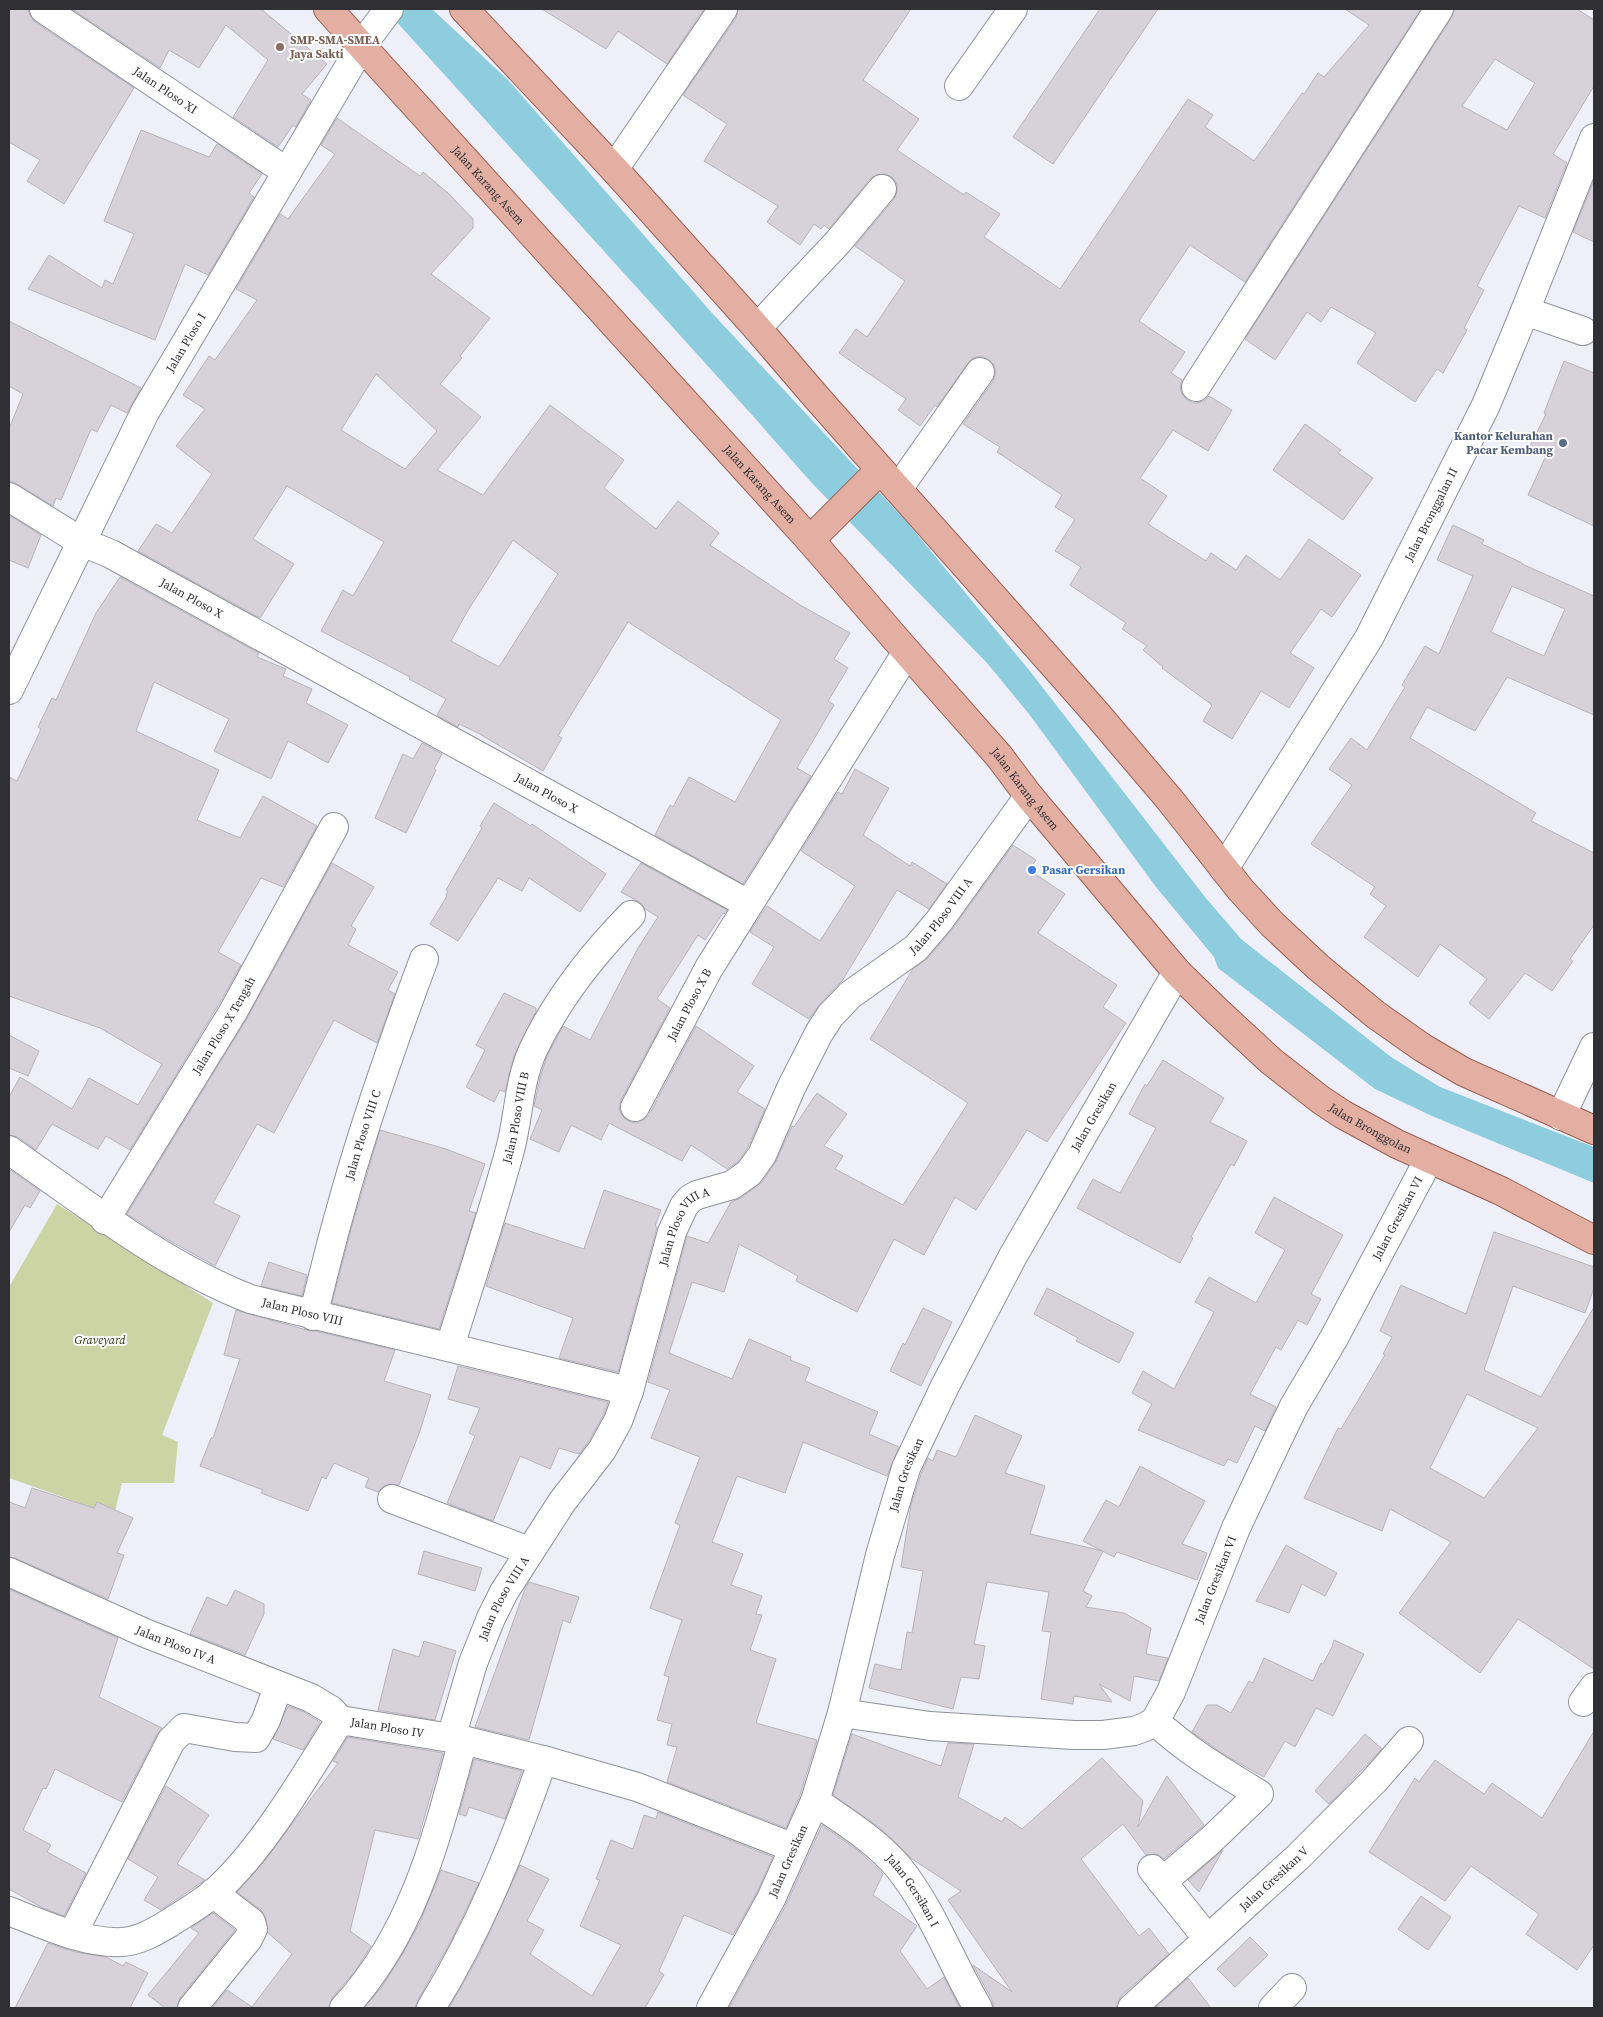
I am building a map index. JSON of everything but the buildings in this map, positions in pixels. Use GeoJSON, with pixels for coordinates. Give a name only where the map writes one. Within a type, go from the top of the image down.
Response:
{"type":"FeatureCollection","features":[{"type":"Feature","properties":{"kind":"main road","name":"Jalan Karang Asem"},"geometry":{"type":"LineString","coordinates":[[328,9],[367,39],[812,538],[906,652],[999,756],[1029,796],[1177,972]]}},
{"type":"Feature","properties":{"kind":"main road"},"geometry":{"type":"LineString","coordinates":[[464,9],[614,170],[757,328],[884,478],[1102,720],[1170,800],[1224,869],[1272,924],[1318,967],[1376,1016],[1423,1048],[1464,1072],[1594,1130]]}},
{"type":"Feature","properties":{"kind":"main road"},"geometry":{"type":"LineString","coordinates":[[812,538],[884,478]]}},
{"type":"Feature","properties":{"kind":"main road","name":"Jalan Bronggolan"},"geometry":{"type":"LineString","coordinates":[[1177,972],[1271,1061],[1320,1100],[1358,1123],[1429,1159],[1501,1190],[1594,1240]]}},
{"type":"Feature","properties":{"kind":"street","name":"Jalan Ploso XI"},"geometry":{"type":"LineString","coordinates":[[44,9],[287,172]]}},
{"type":"Feature","properties":{"kind":"street","name":"Jalan Ploso I"},"geometry":{"type":"LineString","coordinates":[[9,690],[145,412],[367,39],[389,9]]}},
{"type":"Feature","properties":{"kind":"street"},"geometry":{"type":"LineString","coordinates":[[614,170],[723,9]]}},
{"type":"Feature","properties":{"kind":"street"},"geometry":{"type":"LineString","coordinates":[[959,86],[1013,9]]}},
{"type":"Feature","properties":{"kind":"street"},"geometry":{"type":"LineString","coordinates":[[1196,387],[1438,9]]}},
{"type":"Feature","properties":{"kind":"street","name":"Jalan Bronggalan II"},"geometry":{"type":"LineString","coordinates":[[1224,869],[1369,638],[1486,405],[1526,311],[1594,138]]}},
{"type":"Feature","properties":{"kind":"street"},"geometry":{"type":"LineString","coordinates":[[757,328],[831,249],[882,189]]}},
{"type":"Feature","properties":{"kind":"street"},"geometry":{"type":"LineString","coordinates":[[1526,311],[1583,331]]}},
{"type":"Feature","properties":{"kind":"street"},"geometry":{"type":"LineString","coordinates":[[884,478],[980,372]]}},
{"type":"Feature","properties":{"kind":"street","name":"Jalan Ploso X"},"geometry":{"type":"LineString","coordinates":[[9,497],[82,542],[111,554],[748,904]]}},
{"type":"Feature","properties":{"kind":"street"},"geometry":{"type":"LineString","coordinates":[[748,904],[906,652]]}},
{"type":"Feature","properties":{"kind":"street","name":"Jalan Ploso VIII A"},"geometry":{"type":"LineString","coordinates":[[344,2008],[361,1990],[387,1953],[409,1911],[425,1871],[439,1830],[473,1664],[491,1618],[504,1592],[529,1551],[562,1502],[602,1450],[618,1421],[630,1391],[663,1259],[672,1232],[684,1206],[697,1195],[732,1184],[750,1173],[762,1155],[791,1088],[819,1032],[830,1016],[850,995],[906,956],[925,938],[1029,796]]}},
{"type":"Feature","properties":{"kind":"street","name":"Jalan Ploso X Tengah"},"geometry":{"type":"LineString","coordinates":[[106,1220],[233,1012],[334,827]]}},
{"type":"Feature","properties":{"kind":"street","name":"Jalan Ploso X B"},"geometry":{"type":"LineString","coordinates":[[635,1107],[709,968],[748,904]]}},
{"type":"Feature","properties":{"kind":"street","name":"Jalan Ploso VIII B"},"geometry":{"type":"LineString","coordinates":[[450,1346],[504,1172],[515,1129],[522,1080],[534,1049],[586,963],[631,915]]}},
{"type":"Feature","properties":{"kind":"street","name":"Jalan Ploso VIII C"},"geometry":{"type":"LineString","coordinates":[[313,1316],[339,1212],[364,1129],[388,1056],[424,959]]}},
{"type":"Feature","properties":{"kind":"street","name":"Jalan Gresikan"},"geometry":{"type":"LineString","coordinates":[[711,2008],[771,1899],[815,1801],[842,1714],[880,1555],[906,1468],[945,1386],[1013,1256],[1177,972]]}},
{"type":"Feature","properties":{"kind":"street"},"geometry":{"type":"LineString","coordinates":[[1561,1116],[1594,1047]]}},
{"type":"Feature","properties":{"kind":"street","name":"Jalan Ploso VIII"},"geometry":{"type":"LineString","coordinates":[[9,1150],[106,1220],[174,1262],[226,1290],[250,1300],[450,1346],[630,1391]]}},
{"type":"Feature","properties":{"kind":"street","name":"Jalan Gresikan VI"},"geometry":{"type":"LineString","coordinates":[[1154,1720],[1171,1692],[1236,1528],[1294,1406],[1334,1338],[1429,1159]]}},
{"type":"Feature","properties":{"kind":"street"},"geometry":{"type":"LineString","coordinates":[[392,1499],[529,1551]]}},
{"type":"Feature","properties":{"kind":"street","name":"Jalan Ploso IV A"},"geometry":{"type":"LineString","coordinates":[[9,1572],[145,1633],[278,1687],[311,1698],[331,1710],[340,1720]]}},
{"type":"Feature","properties":{"kind":"street"},"geometry":{"type":"LineString","coordinates":[[73,1934],[171,1742],[184,1728],[235,1737],[256,1738],[266,1720],[278,1687]]}},
{"type":"Feature","properties":{"kind":"street"},"geometry":{"type":"LineString","coordinates":[[842,1714],[930,1726],[1074,1735],[1103,1735],[1134,1731],[1145,1727],[1154,1720],[1197,1757],[1259,1794],[1211,1840],[1157,1876],[1207,1938]]}},
{"type":"Feature","properties":{"kind":"street","name":"Jalan Ploso IV"},"geometry":{"type":"LineString","coordinates":[[9,1911],[38,1923],[94,1940],[109,1942],[136,1940],[155,1932],[213,1893],[246,1859],[296,1789],[340,1720],[457,1739],[543,1760],[637,1787],[794,1848]]}},
{"type":"Feature","properties":{"kind":"street","name":"Jalan Gresikan V"},"geometry":{"type":"LineString","coordinates":[[1132,2008],[1298,1857],[1374,1780],[1409,1741]]}},
{"type":"Feature","properties":{"kind":"street"},"geometry":{"type":"LineString","coordinates":[[431,2008],[454,1971],[488,1903],[525,1812],[543,1760]]}},
{"type":"Feature","properties":{"kind":"street","name":"Jalan Gersikan I"},"geometry":{"type":"LineString","coordinates":[[815,1801],[878,1847],[898,1867],[931,1919],[978,2008]]}},
{"type":"Feature","properties":{"kind":"street"},"geometry":{"type":"LineString","coordinates":[[192,2008],[248,1939],[253,1929],[251,1922],[213,1893]]}},
{"type":"Feature","properties":{"kind":"street"},"geometry":{"type":"LineString","coordinates":[[1273,2008],[1292,1988]]}},
{"type":"Feature","properties":{"kind":"green space","name":"Graveyard"},"geometry":{"type":"Polygon","coordinates":[[[57,1204],[213,1303],[162,1435],[178,1442],[174,1483],[122,1483],[114,1515],[9,1478],[9,1287],[57,1204]]]}},
{"type":"Feature","properties":{"kind":"water"},"geometry":{"type":"Polygon","coordinates":[[[385,9],[432,9],[508,80],[712,313],[906,521],[1029,670],[1205,897],[1241,939],[1391,1057],[1440,1087],[1594,1147],[1594,1183],[1432,1116],[1375,1089],[1218,968],[1214,957],[1156,887],[1029,714],[987,663],[809,480],[385,9]]]}},
{"type":"Feature","properties":{"kind":"place","name":"SMP-SMA-SMEA Jaya Sakti"},"geometry":{"type":"Point","coordinates":[280,47]}},
{"type":"Feature","properties":{"kind":"place","name":"Kantor Kelurahan Pacar Kembang"},"geometry":{"type":"Point","coordinates":[1563,443]}},
{"type":"Feature","properties":{"kind":"place","name":"Pasar Gersikan"},"geometry":{"type":"Point","coordinates":[1032,870]}}]}
